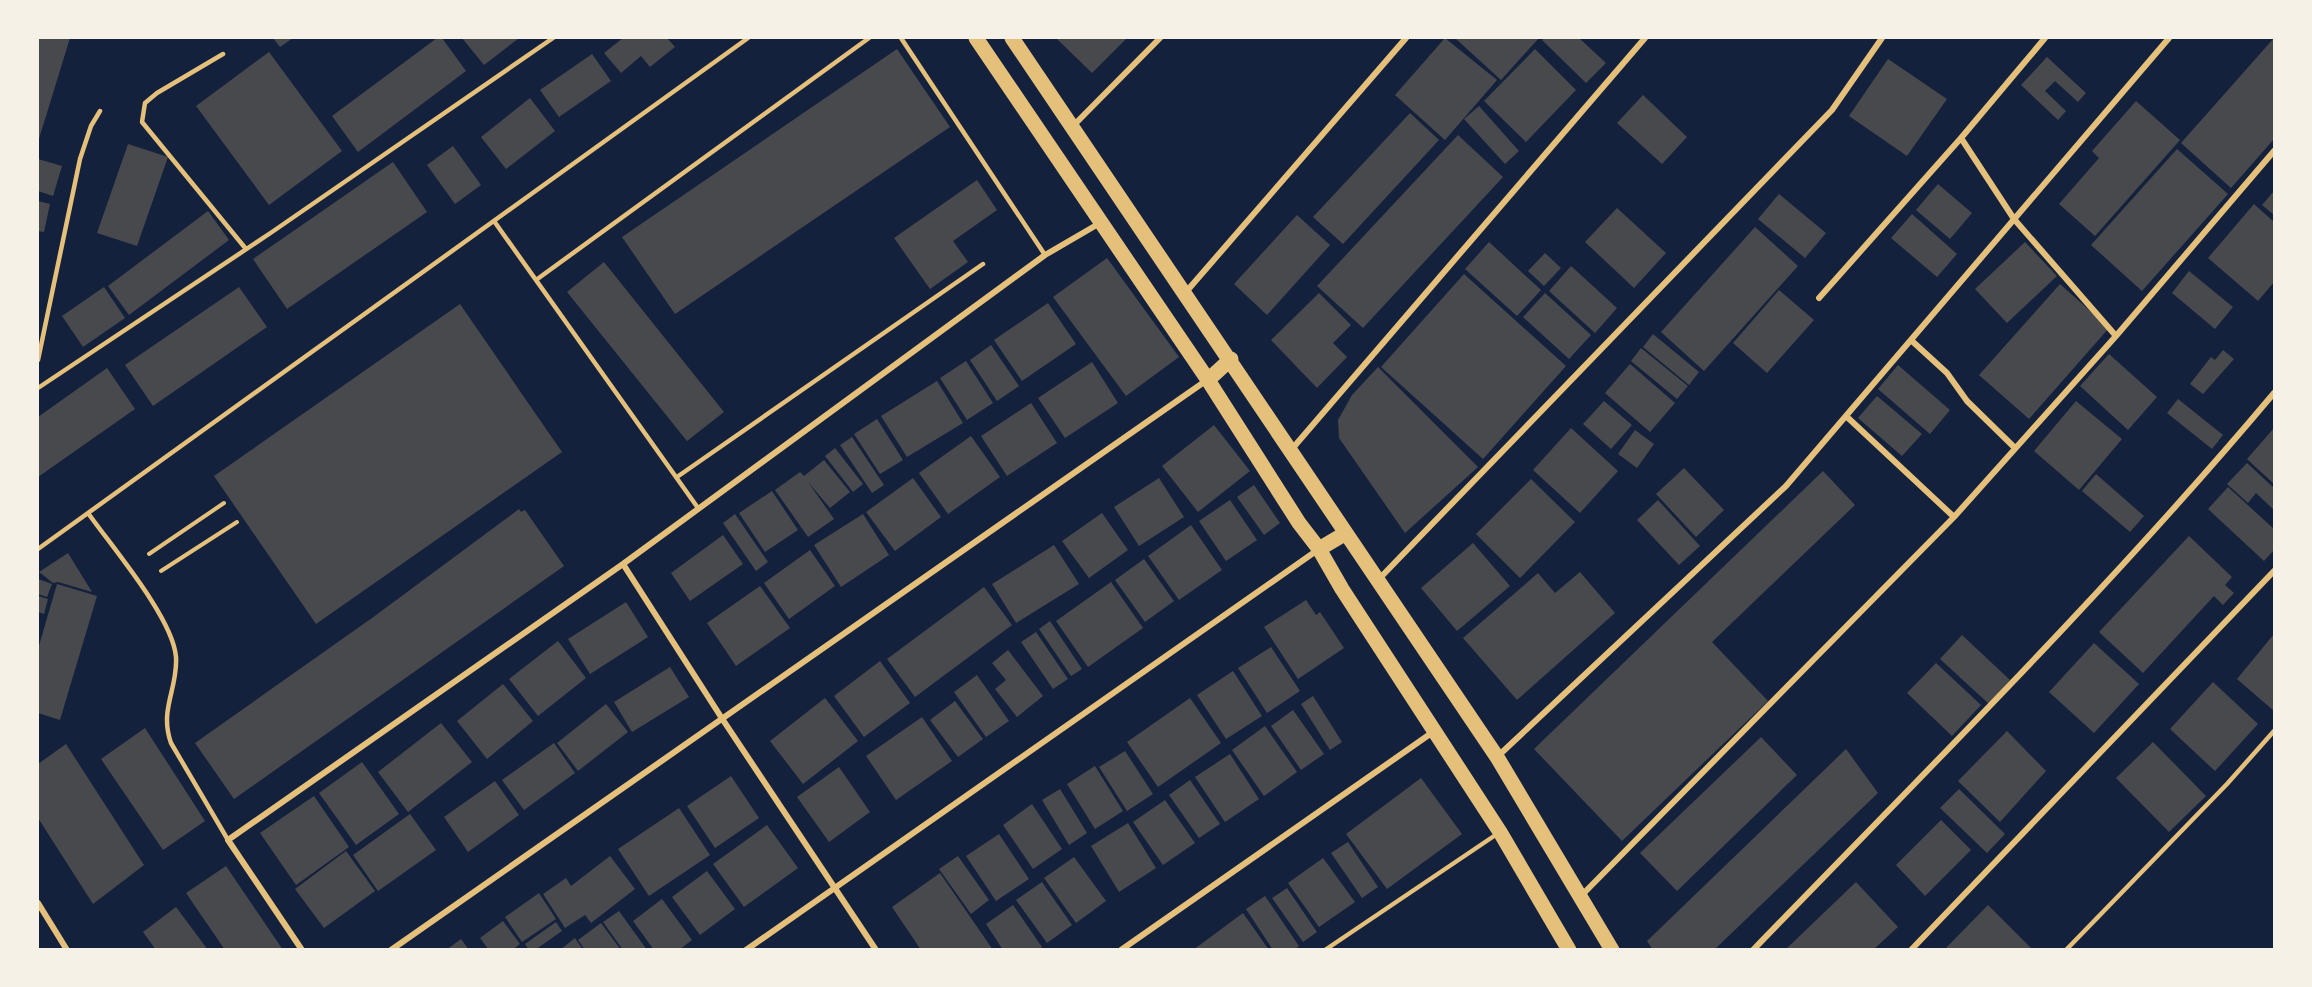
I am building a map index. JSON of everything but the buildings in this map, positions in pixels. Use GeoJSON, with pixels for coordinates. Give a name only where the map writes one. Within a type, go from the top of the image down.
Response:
{"type":"FeatureCollection","features":[{"type":"Feature","properties":{"kind":"main road"},"geometry":{"type":"LineString","coordinates":[[976,38],[1208,380],[1299,523],[1319,549],[1342,590],[1436,730],[1500,832],[1569,950]]}},
{"type":"Feature","properties":{"kind":"main road"},"geometry":{"type":"LineString","coordinates":[[1012,38],[1292,449],[1497,757],[1612,950]]}},
{"type":"Feature","properties":{"kind":"main road"},"geometry":{"type":"LineString","coordinates":[[1208,380],[1231,359]]}},
{"type":"Feature","properties":{"kind":"main road"},"geometry":{"type":"LineString","coordinates":[[1319,549],[1346,532]]}},
{"type":"Feature","properties":{"kind":"street"},"geometry":{"type":"LineString","coordinates":[[1072,126],[1160,38]]}},
{"type":"Feature","properties":{"kind":"street"},"geometry":{"type":"LineString","coordinates":[[1186,293],[1406,38]]}},
{"type":"Feature","properties":{"kind":"street"},"geometry":{"type":"LineString","coordinates":[[1292,449],[1645,38]]}},
{"type":"Feature","properties":{"kind":"street"},"geometry":{"type":"LineString","coordinates":[[1379,579],[1832,110],[1882,38]]}},
{"type":"Feature","properties":{"kind":"street"},"geometry":{"type":"LineString","coordinates":[[1819,298],[1962,138],[2045,38]]}},
{"type":"Feature","properties":{"kind":"street"},"geometry":{"type":"LineString","coordinates":[[1497,757],[1786,486],[2169,38]]}},
{"type":"Feature","properties":{"kind":"street"},"geometry":{"type":"LineString","coordinates":[[1962,138],[2014,219],[2116,336]]}},
{"type":"Feature","properties":{"kind":"street"},"geometry":{"type":"LineString","coordinates":[[1581,897],[1954,517],[2014,447],[2116,336],[2274,151]]}},
{"type":"Feature","properties":{"kind":"street"},"geometry":{"type":"LineString","coordinates":[[302,950],[228,840],[623,564],[1045,255],[1100,223]]}},
{"type":"Feature","properties":{"kind":"street"},"geometry":{"type":"LineString","coordinates":[[1912,341],[1947,373],[1968,401],[2014,447]]}},
{"type":"Feature","properties":{"kind":"street"},"geometry":{"type":"LineString","coordinates":[[391,950],[1208,380]]}},
{"type":"Feature","properties":{"kind":"street"},"geometry":{"type":"LineString","coordinates":[[1753,950],[2068,623],[2209,471],[2274,393]]}},
{"type":"Feature","properties":{"kind":"street"},"geometry":{"type":"LineString","coordinates":[[1846,416],[1954,517]]}},
{"type":"Feature","properties":{"kind":"street"},"geometry":{"type":"LineString","coordinates":[[746,950],[1319,549]]}},
{"type":"Feature","properties":{"kind":"street"},"geometry":{"type":"LineString","coordinates":[[623,564],[723,720],[836,885],[876,950]]}},
{"type":"Feature","properties":{"kind":"street"},"geometry":{"type":"LineString","coordinates":[[1911,950],[2274,572]]}},
{"type":"Feature","properties":{"kind":"street"},"geometry":{"type":"LineString","coordinates":[[1120,950],[1436,730]]}},
{"type":"Feature","properties":{"kind":"street"},"geometry":{"type":"LineString","coordinates":[[38,903],[67,950]]}},
{"type":"Feature","properties":{"kind":"lane"},"geometry":{"type":"LineString","coordinates":[[38,388],[246,249],[553,38]]}},
{"type":"Feature","properties":{"kind":"lane"},"geometry":{"type":"LineString","coordinates":[[38,549],[748,38]]}},
{"type":"Feature","properties":{"kind":"lane"},"geometry":{"type":"LineString","coordinates":[[536,280],[869,38]]}},
{"type":"Feature","properties":{"kind":"lane"},"geometry":{"type":"LineString","coordinates":[[901,38],[1045,255]]}},
{"type":"Feature","properties":{"kind":"lane"},"geometry":{"type":"LineString","coordinates":[[223,54],[156,93],[145,103],[142,122],[246,249]]}},
{"type":"Feature","properties":{"kind":"lane"},"geometry":{"type":"LineString","coordinates":[[38,360],[81,159],[91,126],[100,111]]}},
{"type":"Feature","properties":{"kind":"lane"},"geometry":{"type":"LineString","coordinates":[[494,221],[698,508]]}},
{"type":"Feature","properties":{"kind":"lane"},"geometry":{"type":"LineString","coordinates":[[676,477],[983,264]]}},
{"type":"Feature","properties":{"kind":"lane"},"geometry":{"type":"LineString","coordinates":[[88,513],[155,607],[171,636],[176,666],[167,702],[166,729],[171,743],[228,840]]}},
{"type":"Feature","properties":{"kind":"lane"},"geometry":{"type":"LineString","coordinates":[[2066,950],[2227,784],[2274,731]]}},
{"type":"Feature","properties":{"kind":"lane"},"geometry":{"type":"LineString","coordinates":[[1325,950],[1500,832]]}},
{"type":"Feature","properties":{"kind":"path"},"geometry":{"type":"LineString","coordinates":[[149,554],[224,503]]}},
{"type":"Feature","properties":{"kind":"path"},"geometry":{"type":"LineString","coordinates":[[161,571],[237,522]]}}]}
